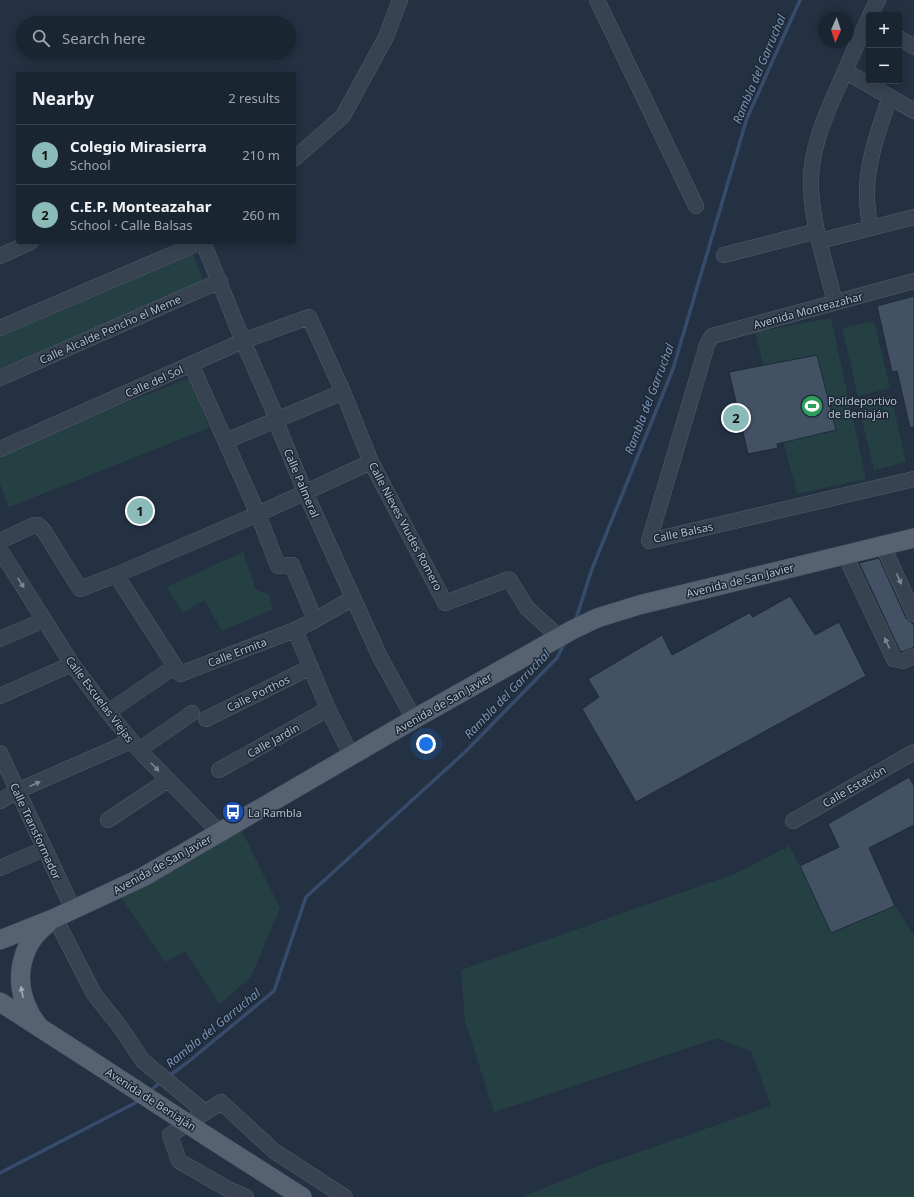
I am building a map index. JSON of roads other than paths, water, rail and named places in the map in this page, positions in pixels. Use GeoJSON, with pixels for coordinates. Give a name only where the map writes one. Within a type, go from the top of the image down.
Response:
{"type":"FeatureCollection","features":[{"type":"Feature","properties":{"kind":"main road","name":"Avenida de San Javier"},"geometry":{"type":"LineString","coordinates":[[0,940],[55,918],[143,877],[414,719],[559,637],[597,618],[638,604],[914,538]]}},
{"type":"Feature","properties":{"kind":"main road"},"geometry":{"type":"LineString","coordinates":[[39,1027],[29,1013],[24,1001],[20,979],[21,964],[33,939],[43,927],[55,918]]}},
{"type":"Feature","properties":{"kind":"main road","name":"Avenida de Beniaján"},"geometry":{"type":"LineString","coordinates":[[0,1002],[302,1197]]}},
{"type":"Feature","properties":{"kind":"street"},"geometry":{"type":"LineString","coordinates":[[296,157],[343,116],[386,37],[400,0]]}},
{"type":"Feature","properties":{"kind":"street"},"geometry":{"type":"LineString","coordinates":[[597,0],[696,206]]}},
{"type":"Feature","properties":{"kind":"street"},"geometry":{"type":"LineString","coordinates":[[872,12],[878,0]]}},
{"type":"Feature","properties":{"kind":"street"},"geometry":{"type":"LineString","coordinates":[[835,302],[819,236],[811,188],[812,164],[814,151],[822,125],[866,25]]}},
{"type":"Feature","properties":{"kind":"street"},"geometry":{"type":"LineString","coordinates":[[902,40],[914,47]]}},
{"type":"Feature","properties":{"kind":"street"},"geometry":{"type":"LineString","coordinates":[[845,71],[914,111]]}},
{"type":"Feature","properties":{"kind":"street"},"geometry":{"type":"LineString","coordinates":[[870,228],[867,196],[868,171],[876,137],[890,97]]}},
{"type":"Feature","properties":{"kind":"street"},"geometry":{"type":"LineString","coordinates":[[724,255],[819,236],[870,228],[914,217]]}},
{"type":"Feature","properties":{"kind":"street"},"geometry":{"type":"LineString","coordinates":[[0,256],[27,244]]}},
{"type":"Feature","properties":{"kind":"street"},"geometry":{"type":"LineString","coordinates":[[0,328],[197,244]]}},
{"type":"Feature","properties":{"kind":"street","name":"Calle Palmeral"},"geometry":{"type":"LineString","coordinates":[[203,244],[220,281],[243,341],[277,419],[279,429],[305,492],[380,657],[414,719]]}},
{"type":"Feature","properties":{"kind":"street","name":"Calle Alcalde Pencho el Meme"},"geometry":{"type":"LineString","coordinates":[[0,378],[220,281]]}},
{"type":"Feature","properties":{"kind":"street","name":"Avenida Monteazahar"},"geometry":{"type":"LineString","coordinates":[[707,344],[712,336],[718,334],[914,281]]}},
{"type":"Feature","properties":{"kind":"street","name":"Calle del Sol"},"geometry":{"type":"LineString","coordinates":[[0,449],[243,341],[309,317]]}},
{"type":"Feature","properties":{"kind":"street","name":"Calle Nieves Viudes Romero"},"geometry":{"type":"LineString","coordinates":[[309,317],[343,392],[372,462],[446,603],[509,579],[527,608],[559,637]]}},
{"type":"Feature","properties":{"kind":"street","name":"Calle Balsas"},"geometry":{"type":"LineString","coordinates":[[707,344],[649,540],[914,479]]}},
{"type":"Feature","properties":{"kind":"street"},"geometry":{"type":"LineString","coordinates":[[191,364],[258,514],[278,566],[292,565],[315,620]]}},
{"type":"Feature","properties":{"kind":"street"},"geometry":{"type":"LineString","coordinates":[[226,441],[343,392]]}},
{"type":"Feature","properties":{"kind":"street"},"geometry":{"type":"LineString","coordinates":[[0,541],[32,526],[38,525],[44,531],[80,589],[258,514],[372,462]]}},
{"type":"Feature","properties":{"kind":"street"},"geometry":{"type":"LineString","coordinates":[[883,546],[914,614]]}},
{"type":"Feature","properties":{"kind":"street","name":"Calle Escuelas Viejas"},"geometry":{"type":"LineString","coordinates":[[0,550],[72,664],[108,712],[135,746],[219,832]]}},
{"type":"Feature","properties":{"kind":"street"},"geometry":{"type":"LineString","coordinates":[[845,555],[894,659],[903,661],[914,656]]}},
{"type":"Feature","properties":{"kind":"street"},"geometry":{"type":"LineString","coordinates":[[116,575],[177,671]]}},
{"type":"Feature","properties":{"kind":"street","name":"Calle Ermita"},"geometry":{"type":"LineString","coordinates":[[108,712],[177,671],[295,630],[353,598]]}},
{"type":"Feature","properties":{"kind":"street"},"geometry":{"type":"LineString","coordinates":[[0,639],[44,620]]}},
{"type":"Feature","properties":{"kind":"street"},"geometry":{"type":"LineString","coordinates":[[295,630],[328,709],[351,755]]}},
{"type":"Feature","properties":{"kind":"street"},"geometry":{"type":"LineString","coordinates":[[0,696],[72,664]]}},
{"type":"Feature","properties":{"kind":"street","name":"Calle Porthos"},"geometry":{"type":"LineString","coordinates":[[206,719],[311,667]]}},
{"type":"Feature","properties":{"kind":"street","name":"Calle Jardín"},"geometry":{"type":"LineString","coordinates":[[219,770],[328,709]]}},
{"type":"Feature","properties":{"kind":"street"},"geometry":{"type":"LineString","coordinates":[[0,801],[18,791],[135,746],[192,713]]}},
{"type":"Feature","properties":{"kind":"street","name":"Calle Estación"},"geometry":{"type":"LineString","coordinates":[[793,821],[914,752]]}},
{"type":"Feature","properties":{"kind":"street","name":"Calle Transformador"},"geometry":{"type":"LineString","coordinates":[[0,753],[73,909]]}},
{"type":"Feature","properties":{"kind":"street"},"geometry":{"type":"LineString","coordinates":[[108,820],[168,780]]}},
{"type":"Feature","properties":{"kind":"street"},"geometry":{"type":"LineString","coordinates":[[0,868],[44,849]]}},
{"type":"Feature","properties":{"kind":"street"},"geometry":{"type":"LineString","coordinates":[[55,918],[94,994],[118,1024],[143,1061],[205,1112]]}},
{"type":"Feature","properties":{"kind":"street"},"geometry":{"type":"LineString","coordinates":[[246,1197],[226,1188],[179,1161],[170,1134],[222,1102],[274,1152],[345,1197]]}},
{"type":"Feature","properties":{"kind":"waterway","name":"Rambla del Garruchal"},"geometry":{"type":"LineString","coordinates":[[575,622],[592,569],[673,369],[747,118],[800,0]]}},
{"type":"Feature","properties":{"kind":"waterway","name":"Rambla del Garruchal"},"geometry":{"type":"LineString","coordinates":[[169,1076],[274,991],[306,897],[465,752],[557,658],[565,642]]}},
{"type":"Feature","properties":{"kind":"waterway","name":"Rambla del Garruchal"},"geometry":{"type":"LineString","coordinates":[[150,1091],[162,1081]]}},
{"type":"Feature","properties":{"kind":"waterway","name":"Rambla del Garruchal"},"geometry":{"type":"LineString","coordinates":[[0,1173],[140,1099]]}},
{"type":"Feature","properties":{"kind":"place","name":"Polideportivo de Beniaján"},"geometry":{"type":"Point","coordinates":[812,406]}},
{"type":"Feature","properties":{"kind":"place","name":"C.E.P. Monteazahar"},"geometry":{"type":"Point","coordinates":[736,418]}},
{"type":"Feature","properties":{"kind":"place","name":"Colegio Mirasierra"},"geometry":{"type":"Point","coordinates":[140,511]}},
{"type":"Feature","properties":{"kind":"place","name":"La Rambla"},"geometry":{"type":"Point","coordinates":[233,812]}}]}
